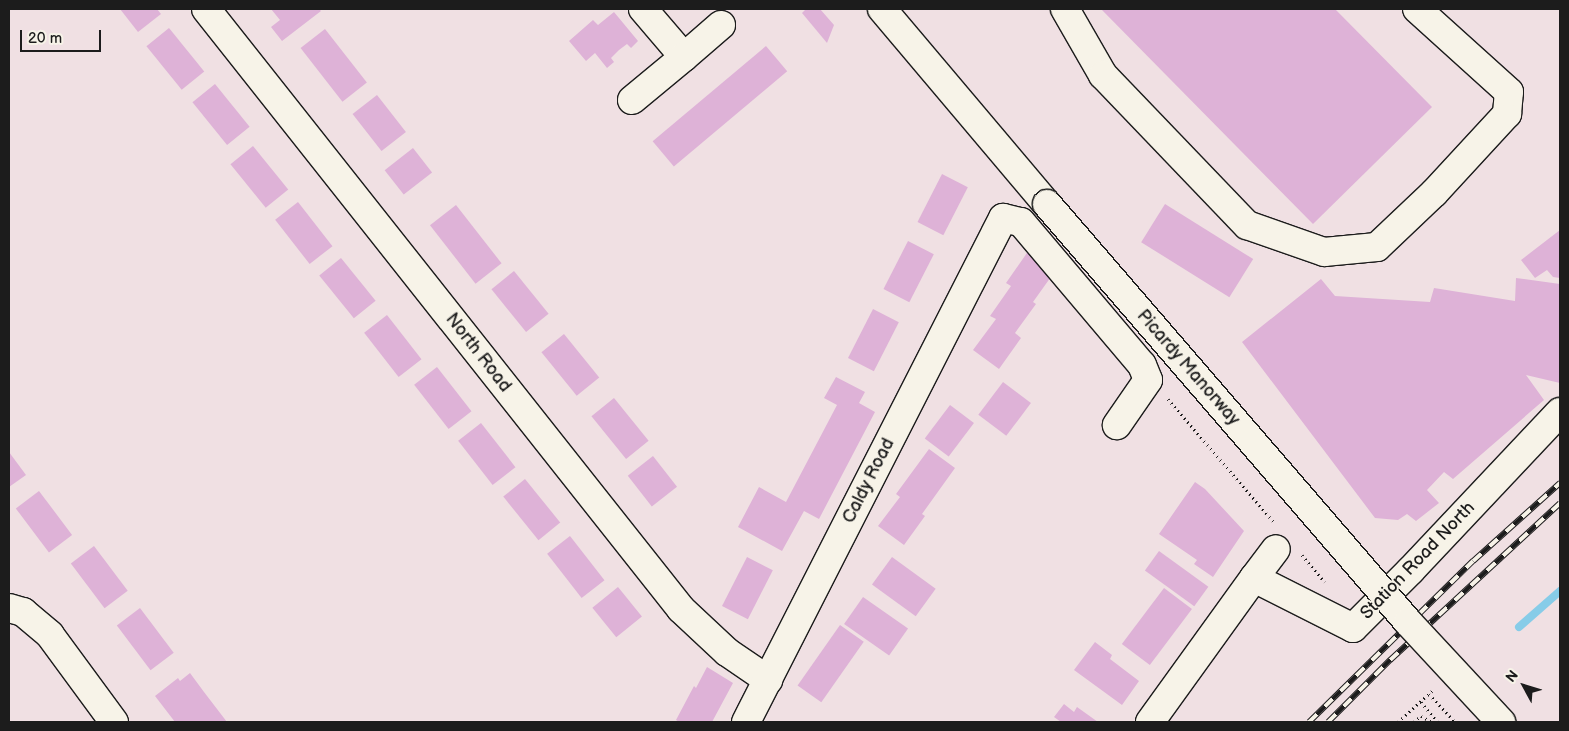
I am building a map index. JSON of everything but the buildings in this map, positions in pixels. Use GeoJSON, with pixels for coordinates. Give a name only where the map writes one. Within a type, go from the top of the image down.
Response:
{"type":"FeatureCollection","features":[{"type":"Feature","properties":{"kind":"street","name":"North Road"},"geometry":{"type":"LineString","coordinates":[[206,9],[681,609],[727,652],[768,680]]}},
{"type":"Feature","properties":{"kind":"street"},"geometry":{"type":"LineString","coordinates":[[643,9],[684,57]]}},
{"type":"Feature","properties":{"kind":"street","name":"Picardy Manorway"},"geometry":{"type":"LineString","coordinates":[[882,9],[1047,204],[1408,622],[1501,722]]}},
{"type":"Feature","properties":{"kind":"street"},"geometry":{"type":"LineString","coordinates":[[1066,9],[1103,74],[1247,225],[1324,252],[1377,247],[1434,193],[1507,114],[1509,92],[1417,9]]}},
{"type":"Feature","properties":{"kind":"street"},"geometry":{"type":"LineString","coordinates":[[632,100],[720,26]]}},
{"type":"Feature","properties":{"kind":"street","name":"Caldy Road"},"geometry":{"type":"LineString","coordinates":[[746,722],[990,230],[1021,222],[1142,365],[1148,380]]}},
{"type":"Feature","properties":{"kind":"street"},"geometry":{"type":"LineString","coordinates":[[1117,425],[1148,380]]}},
{"type":"Feature","properties":{"kind":"street","name":"Station Road North"},"geometry":{"type":"LineString","coordinates":[[1254,578],[1353,628],[1411,570],[1560,412]]}},
{"type":"Feature","properties":{"kind":"street"},"geometry":{"type":"LineString","coordinates":[[1150,722],[1254,578],[1275,535]]}},
{"type":"Feature","properties":{"kind":"street"},"geometry":{"type":"LineString","coordinates":[[9,609],[22,612],[50,635],[114,722]]}},
{"type":"Feature","properties":{"kind":"path"},"geometry":{"type":"LineString","coordinates":[[1148,380],[1155,384],[1275,535],[1293,545],[1328,586]]}},
{"type":"Feature","properties":{"kind":"path"},"geometry":{"type":"LineString","coordinates":[[1398,722],[1435,689]]}},
{"type":"Feature","properties":{"kind":"path"},"geometry":{"type":"LineString","coordinates":[[1429,694],[1455,722]]}},
{"type":"Feature","properties":{"kind":"path"},"geometry":{"type":"LineString","coordinates":[[1420,702],[1438,722]]}},
{"type":"Feature","properties":{"kind":"path"},"geometry":{"type":"LineString","coordinates":[[1414,722],[1421,716],[1432,722]]}},
{"type":"Feature","properties":{"kind":"waterway"},"geometry":{"type":"LineString","coordinates":[[1519,627],[1560,591]]}},
{"type":"Feature","properties":{"kind":"railway"},"geometry":{"type":"LineString","coordinates":[[1309,722],[1473,561],[1560,483]]}},
{"type":"Feature","properties":{"kind":"railway"},"geometry":{"type":"LineString","coordinates":[[1328,722],[1390,660],[1560,503]]}}]}
